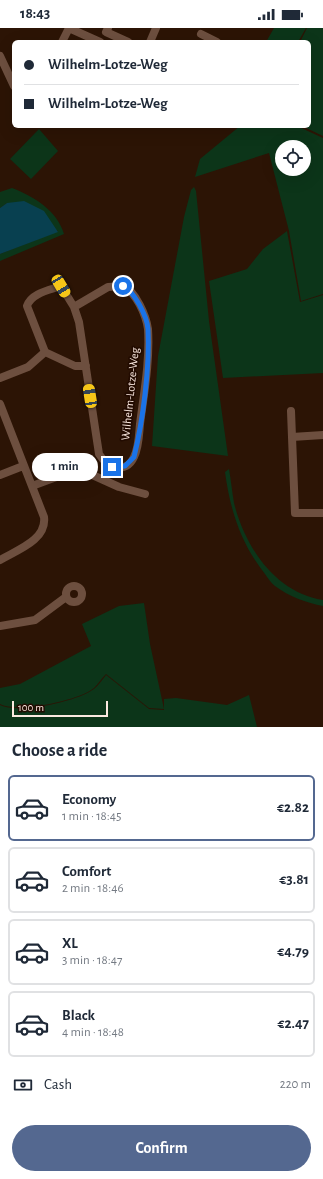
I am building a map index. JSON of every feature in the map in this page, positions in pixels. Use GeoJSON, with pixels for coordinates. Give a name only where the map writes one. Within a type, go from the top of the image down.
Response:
{"type":"FeatureCollection","features":[{"type":"Feature","properties":{"kind":"street"},"geometry":{"type":"LineString","coordinates":[[63,40],[69,28],[96,40]]}},
{"type":"Feature","properties":{"kind":"street"},"geometry":{"type":"LineString","coordinates":[[151,40],[156,28]]}},
{"type":"Feature","properties":{"kind":"street"},"geometry":{"type":"LineString","coordinates":[[102,40],[107,30],[117,40]]}},
{"type":"Feature","properties":{"kind":"street"},"geometry":{"type":"LineString","coordinates":[[201,34],[209,40]]}},
{"type":"Feature","properties":{"kind":"street"},"geometry":{"type":"LineString","coordinates":[[0,56],[12,82]]}},
{"type":"Feature","properties":{"kind":"street","name":"Wilhelm-Lotze-Weg"},"geometry":{"type":"LineString","coordinates":[[45,352],[28,311],[28,301],[42,292],[61,286],[74,307],[79,322],[99,454],[108,465],[112,467],[125,466],[134,457],[138,443],[147,367],[148,328],[132,292],[123,286],[108,287],[74,307]]}},
{"type":"Feature","properties":{"kind":"street"},"geometry":{"type":"LineString","coordinates":[[0,378],[28,367],[45,352],[75,366],[86,366]]}},
{"type":"Feature","properties":{"kind":"street"},"geometry":{"type":"LineString","coordinates":[[0,404],[44,517],[45,524],[43,531],[29,544],[0,560]]}},
{"type":"Feature","properties":{"kind":"street"},"geometry":{"type":"LineString","coordinates":[[291,411],[295,513],[323,513]]}},
{"type":"Feature","properties":{"kind":"street"},"geometry":{"type":"LineString","coordinates":[[292,437],[323,435]]}},
{"type":"Feature","properties":{"kind":"street"},"geometry":{"type":"LineString","coordinates":[[0,475],[23,466]]}},
{"type":"Feature","properties":{"kind":"street"},"geometry":{"type":"LineString","coordinates":[[32,486],[70,472],[80,471],[119,487],[145,494]]}},
{"type":"Feature","properties":{"kind":"street"},"geometry":{"type":"LineString","coordinates":[[0,626],[35,620],[66,597]]}},
{"type":"Feature","properties":{"kind":"green space"},"geometry":{"type":"Polygon","coordinates":[[[274,28],[306,28],[299,40],[267,40],[274,28]]]}},
{"type":"Feature","properties":{"kind":"green space"},"geometry":{"type":"Polygon","coordinates":[[[307,28],[323,28],[323,136],[306,128],[311,128],[311,40],[301,40],[307,28]]]}},
{"type":"Feature","properties":{"kind":"green space"},"geometry":{"type":"Polygon","coordinates":[[[238,128],[301,128],[323,138],[323,294],[301,301],[289,231],[269,153],[195,177],[200,159],[238,128]]]}},
{"type":"Feature","properties":{"kind":"green space"},"geometry":{"type":"Polygon","coordinates":[[[39,129],[58,151],[31,179],[10,159],[39,129]]]}},
{"type":"Feature","properties":{"kind":"green space"},"geometry":{"type":"Polygon","coordinates":[[[194,187],[196,191],[209,321],[228,456],[152,446],[158,356],[184,217],[191,190],[194,187]]]}},
{"type":"Feature","properties":{"kind":"green space"},"geometry":{"type":"Polygon","coordinates":[[[12,188],[28,195],[50,211],[61,225],[64,234],[0,261],[0,254],[58,231],[7,203],[0,208],[0,192],[12,188]]]}},
{"type":"Feature","properties":{"kind":"green space"},"geometry":{"type":"Polygon","coordinates":[[[287,231],[300,302],[323,295],[323,373],[223,378],[209,281],[247,269],[263,249],[287,231]]]}},
{"type":"Feature","properties":{"kind":"green space"},"geometry":{"type":"Polygon","coordinates":[[[229,469],[234,503],[246,536],[254,551],[265,565],[290,588],[323,600],[323,606],[298,599],[280,590],[271,582],[257,563],[243,539],[230,500],[225,472],[229,469]]]}},
{"type":"Feature","properties":{"kind":"green space"},"geometry":{"type":"Polygon","coordinates":[[[144,603],[150,644],[164,709],[149,708],[106,674],[94,688],[86,693],[62,701],[20,707],[0,704],[0,688],[20,684],[91,646],[82,624],[119,606],[144,603]]]}},
{"type":"Feature","properties":{"kind":"green space"},"geometry":{"type":"Polygon","coordinates":[[[106,675],[149,709],[164,710],[164,699],[176,698],[227,705],[249,695],[257,727],[0,727],[0,705],[20,708],[61,702],[86,694],[94,689],[106,675]]]}},
{"type":"Feature","properties":{"kind":"water"},"geometry":{"type":"Polygon","coordinates":[[[24,201],[44,211],[58,232],[0,254],[0,208],[7,203],[24,201]]]}},
{"type":"Feature","properties":{"kind":"route"},"geometry":{"type":"LineString","coordinates":[[112,467],[119,468],[125,466],[134,457],[138,443],[147,367],[148,328],[132,292],[123,286]]}}]}
